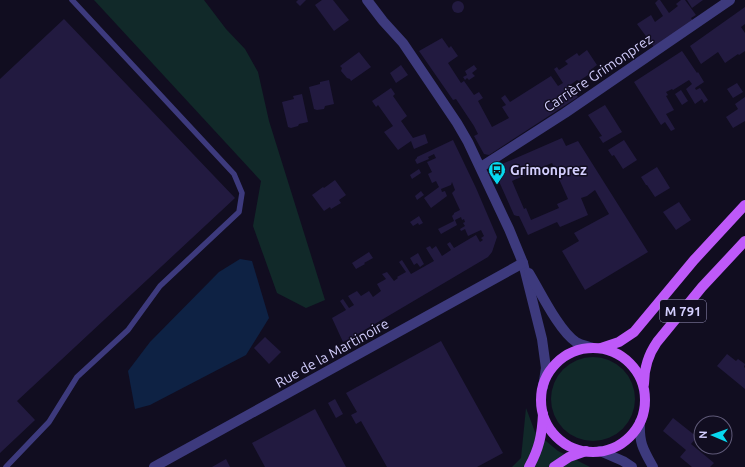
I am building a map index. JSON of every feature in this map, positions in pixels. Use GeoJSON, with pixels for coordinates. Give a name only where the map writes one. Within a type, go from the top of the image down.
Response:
{"type":"FeatureCollection","features":[{"type":"Feature","properties":{"kind":"main road","name":"M 791"},"geometry":{"type":"LineString","coordinates":[[597,348],[619,342],[634,332],[694,260],[745,206]]}},
{"type":"Feature","properties":{"kind":"main road","name":"M 791"},"geometry":{"type":"LineString","coordinates":[[644,392],[644,371],[651,351],[657,342],[702,287],[745,241]]}},
{"type":"Feature","properties":{"kind":"main road"},"geometry":{"type":"LineString","coordinates":[[529,467],[535,457],[541,434],[543,386],[549,373],[565,356],[578,350],[597,348],[615,352],[627,360],[632,366],[640,378],[644,392],[644,407],[640,422],[632,434],[621,444],[607,450],[587,451],[572,447],[558,438],[548,425],[543,410]]}},
{"type":"Feature","properties":{"kind":"main road"},"geometry":{"type":"LineString","coordinates":[[554,467],[569,457],[587,451]]}},
{"type":"Feature","properties":{"kind":"street"},"geometry":{"type":"LineString","coordinates":[[367,0],[407,49],[457,123],[468,142],[509,229],[523,263],[544,350],[546,368],[543,386]]}},
{"type":"Feature","properties":{"kind":"street","name":"Carrière Grimonprez"},"geometry":{"type":"LineString","coordinates":[[480,167],[566,113],[730,0]]}},
{"type":"Feature","properties":{"kind":"street"},"geometry":{"type":"LineString","coordinates":[[523,263],[569,336],[576,342],[597,348]]}},
{"type":"Feature","properties":{"kind":"street","name":"Rue de la Martinoire"},"geometry":{"type":"LineString","coordinates":[[154,467],[523,263]]}},
{"type":"Feature","properties":{"kind":"street"},"geometry":{"type":"LineString","coordinates":[[640,422],[641,441],[653,467]]}},
{"type":"Feature","properties":{"kind":"street"},"geometry":{"type":"LineString","coordinates":[[600,451],[623,461],[632,467]]}},
{"type":"Feature","properties":{"kind":"lane"},"geometry":{"type":"LineString","coordinates":[[6,467],[49,422],[77,377],[128,330],[160,286],[239,212],[242,193],[234,174],[72,0]]}},
{"type":"Feature","properties":{"kind":"green space"},"geometry":{"type":"Polygon","coordinates":[[[94,0],[204,0],[226,29],[245,49],[258,72],[269,121],[325,300],[306,308],[277,293],[253,226],[261,181],[94,0]]]}},
{"type":"Feature","properties":{"kind":"green space"},"geometry":{"type":"Polygon","coordinates":[[[593,357],[609,360],[623,369],[632,383],[635,399],[632,415],[623,429],[609,438],[593,441],[577,438],[563,429],[554,415],[551,399],[554,383],[563,369],[577,360],[593,357]]]}},
{"type":"Feature","properties":{"kind":"green space"},"geometry":{"type":"Polygon","coordinates":[[[526,408],[535,432],[558,451],[590,467],[512,467],[521,458],[526,408]]]}},
{"type":"Feature","properties":{"kind":"water"},"geometry":{"type":"Polygon","coordinates":[[[240,259],[252,261],[269,318],[246,355],[150,405],[135,409],[128,371],[150,342],[219,272],[240,259]]]}},
{"type":"Feature","properties":{"kind":"building"},"geometry":{"type":"Polygon","coordinates":[[[298,0],[306,0],[300,6],[296,2],[298,0]]]}},
{"type":"Feature","properties":{"kind":"building"},"geometry":{"type":"Polygon","coordinates":[[[322,0],[333,0],[349,20],[334,31],[315,5],[322,0]]]}},
{"type":"Feature","properties":{"kind":"building"},"geometry":{"type":"Polygon","coordinates":[[[660,0],[669,13],[678,6],[676,4],[681,0],[685,0],[696,15],[691,18],[693,21],[654,47],[637,24],[651,15],[655,22],[663,16],[655,3],[660,0]]]}},
{"type":"Feature","properties":{"kind":"building"},"geometry":{"type":"Polygon","coordinates":[[[687,0],[703,0],[692,8],[687,0]]]}},
{"type":"Feature","properties":{"kind":"building"},"geometry":{"type":"Polygon","coordinates":[[[458,1],[462,3],[464,7],[462,11],[458,13],[454,11],[452,7],[454,3],[458,1]]]}},
{"type":"Feature","properties":{"kind":"building"},"geometry":{"type":"Polygon","coordinates":[[[745,7],[745,24],[741,27],[745,33],[745,51],[725,63],[718,52],[701,64],[690,46],[745,7]]]}},
{"type":"Feature","properties":{"kind":"building"},"geometry":{"type":"Polygon","coordinates":[[[64,19],[235,198],[17,401],[35,420],[0,453],[0,79],[64,19]]]}},
{"type":"Feature","properties":{"kind":"building"},"geometry":{"type":"Polygon","coordinates":[[[442,38],[449,48],[451,46],[458,56],[448,63],[461,83],[464,81],[474,95],[479,92],[483,98],[478,101],[492,127],[509,118],[502,107],[506,105],[501,98],[505,95],[510,102],[551,76],[558,86],[563,83],[554,69],[557,67],[559,70],[568,64],[565,61],[577,53],[579,56],[587,50],[597,65],[589,71],[591,73],[570,85],[578,97],[489,155],[484,154],[474,136],[478,134],[474,126],[456,99],[453,100],[419,51],[442,38]]]}},
{"type":"Feature","properties":{"kind":"building"},"geometry":{"type":"Polygon","coordinates":[[[682,51],[704,82],[695,88],[696,90],[700,88],[708,100],[704,103],[702,99],[695,104],[686,89],[692,84],[689,80],[673,90],[672,89],[666,92],[668,95],[666,96],[674,110],[666,114],[675,129],[671,131],[665,122],[661,125],[634,82],[682,51]]]}},
{"type":"Feature","properties":{"kind":"building"},"geometry":{"type":"Polygon","coordinates":[[[359,52],[371,67],[351,81],[341,71],[342,68],[340,66],[359,52]]]}},
{"type":"Feature","properties":{"kind":"building"},"geometry":{"type":"Polygon","coordinates":[[[401,65],[408,75],[396,83],[390,73],[401,65]]]}},
{"type":"Feature","properties":{"kind":"building"},"geometry":{"type":"Polygon","coordinates":[[[474,65],[477,69],[472,73],[475,76],[469,80],[467,78],[465,80],[463,77],[467,75],[465,71],[474,65]]]}},
{"type":"Feature","properties":{"kind":"building"},"geometry":{"type":"Polygon","coordinates":[[[329,80],[334,104],[325,106],[324,109],[314,109],[309,87],[329,80]]]}},
{"type":"Feature","properties":{"kind":"building"},"geometry":{"type":"Polygon","coordinates":[[[737,83],[743,92],[733,98],[727,89],[737,83]]]}},
{"type":"Feature","properties":{"kind":"building"},"geometry":{"type":"Polygon","coordinates":[[[391,88],[395,94],[393,96],[407,116],[401,121],[413,138],[425,134],[428,143],[414,149],[411,141],[398,150],[384,132],[393,126],[378,105],[376,107],[372,101],[391,88]]]}},
{"type":"Feature","properties":{"kind":"building"},"geometry":{"type":"Polygon","coordinates":[[[681,90],[688,101],[682,105],[675,94],[681,90]]]}},
{"type":"Feature","properties":{"kind":"building"},"geometry":{"type":"Polygon","coordinates":[[[302,94],[308,122],[291,128],[288,127],[282,102],[294,99],[293,96],[302,94]]]}},
{"type":"Feature","properties":{"kind":"building"},"geometry":{"type":"Polygon","coordinates":[[[745,97],[745,121],[733,128],[726,117],[738,109],[735,104],[745,97]]]}},
{"type":"Feature","properties":{"kind":"building"},"geometry":{"type":"Polygon","coordinates":[[[605,105],[622,132],[603,143],[599,137],[602,136],[588,115],[605,105]]]}},
{"type":"Feature","properties":{"kind":"building"},"geometry":{"type":"Polygon","coordinates":[[[562,138],[566,146],[578,141],[648,252],[585,290],[562,251],[579,241],[574,233],[609,214],[595,190],[587,196],[581,198],[588,215],[560,227],[557,222],[528,235],[519,216],[514,215],[493,168],[562,138]],[[552,163],[512,181],[524,209],[526,208],[531,220],[559,208],[557,204],[568,199],[552,163]]]}},
{"type":"Feature","properties":{"kind":"building"},"geometry":{"type":"Polygon","coordinates":[[[453,140],[497,237],[492,252],[488,257],[343,342],[332,318],[346,310],[340,301],[343,299],[349,308],[354,305],[348,296],[357,291],[361,296],[369,291],[373,297],[381,291],[377,284],[386,279],[382,274],[387,272],[394,281],[398,278],[397,277],[406,272],[399,262],[402,260],[411,274],[434,261],[426,248],[430,246],[432,249],[436,246],[442,256],[451,250],[447,244],[450,242],[454,248],[476,235],[480,242],[483,240],[481,238],[484,236],[481,230],[468,236],[465,229],[461,231],[460,229],[465,226],[463,223],[465,222],[461,217],[455,220],[457,225],[441,234],[438,229],[454,221],[452,216],[460,210],[452,193],[455,190],[452,182],[451,185],[441,189],[442,192],[445,191],[447,196],[431,208],[424,198],[439,187],[436,181],[432,183],[428,174],[432,172],[427,162],[436,158],[434,154],[428,157],[429,159],[417,164],[415,160],[417,157],[453,140]]]}},
{"type":"Feature","properties":{"kind":"building"},"geometry":{"type":"Polygon","coordinates":[[[624,140],[637,160],[623,169],[614,155],[612,156],[608,150],[624,140]]]}},
{"type":"Feature","properties":{"kind":"building"},"geometry":{"type":"Polygon","coordinates":[[[657,167],[670,188],[655,197],[641,177],[657,167]]]}},
{"type":"Feature","properties":{"kind":"building"},"geometry":{"type":"Polygon","coordinates":[[[419,169],[421,173],[412,179],[410,175],[419,169]]]}},
{"type":"Feature","properties":{"kind":"building"},"geometry":{"type":"Polygon","coordinates":[[[335,180],[346,195],[339,200],[341,203],[324,211],[312,195],[335,180]]]}},
{"type":"Feature","properties":{"kind":"building"},"geometry":{"type":"Polygon","coordinates":[[[421,191],[424,195],[417,200],[415,196],[421,191]]]}},
{"type":"Feature","properties":{"kind":"building"},"geometry":{"type":"Polygon","coordinates":[[[679,202],[691,220],[676,230],[663,212],[679,202]]]}},
{"type":"Feature","properties":{"kind":"building"},"geometry":{"type":"Polygon","coordinates":[[[419,216],[423,223],[419,225],[418,223],[413,226],[410,222],[419,216]]]}},
{"type":"Feature","properties":{"kind":"building"},"geometry":{"type":"Polygon","coordinates":[[[369,252],[373,258],[356,269],[352,263],[369,252]]]}},
{"type":"Feature","properties":{"kind":"building"},"geometry":{"type":"Polygon","coordinates":[[[418,253],[424,264],[420,267],[417,263],[414,265],[410,258],[418,253]]]}},
{"type":"Feature","properties":{"kind":"building"},"geometry":{"type":"Polygon","coordinates":[[[265,337],[281,352],[269,364],[254,348],[265,337]]]}},
{"type":"Feature","properties":{"kind":"building"},"geometry":{"type":"Polygon","coordinates":[[[441,341],[503,453],[477,467],[387,467],[361,421],[356,424],[351,415],[357,412],[346,393],[441,341]]]}},
{"type":"Feature","properties":{"kind":"building"},"geometry":{"type":"Polygon","coordinates":[[[727,354],[736,361],[738,359],[745,364],[745,389],[717,366],[727,354]]]}},
{"type":"Feature","properties":{"kind":"building"},"geometry":{"type":"Polygon","coordinates":[[[335,399],[343,414],[336,418],[328,403],[335,399]]]}},
{"type":"Feature","properties":{"kind":"building"},"geometry":{"type":"Polygon","coordinates":[[[315,409],[346,467],[265,467],[252,443],[315,409]]]}},
{"type":"Feature","properties":{"kind":"building"},"geometry":{"type":"Polygon","coordinates":[[[673,418],[693,434],[693,442],[691,444],[693,446],[693,455],[704,455],[714,463],[710,467],[692,467],[680,457],[686,450],[663,431],[673,418]]]}},
{"type":"Feature","properties":{"kind":"building"},"geometry":{"type":"Polygon","coordinates":[[[226,459],[230,467],[212,467],[226,459]]]}},
{"type":"Feature","properties":{"kind":"place","name":"Grimonprez"},"geometry":{"type":"Point","coordinates":[497,185]}}]}
